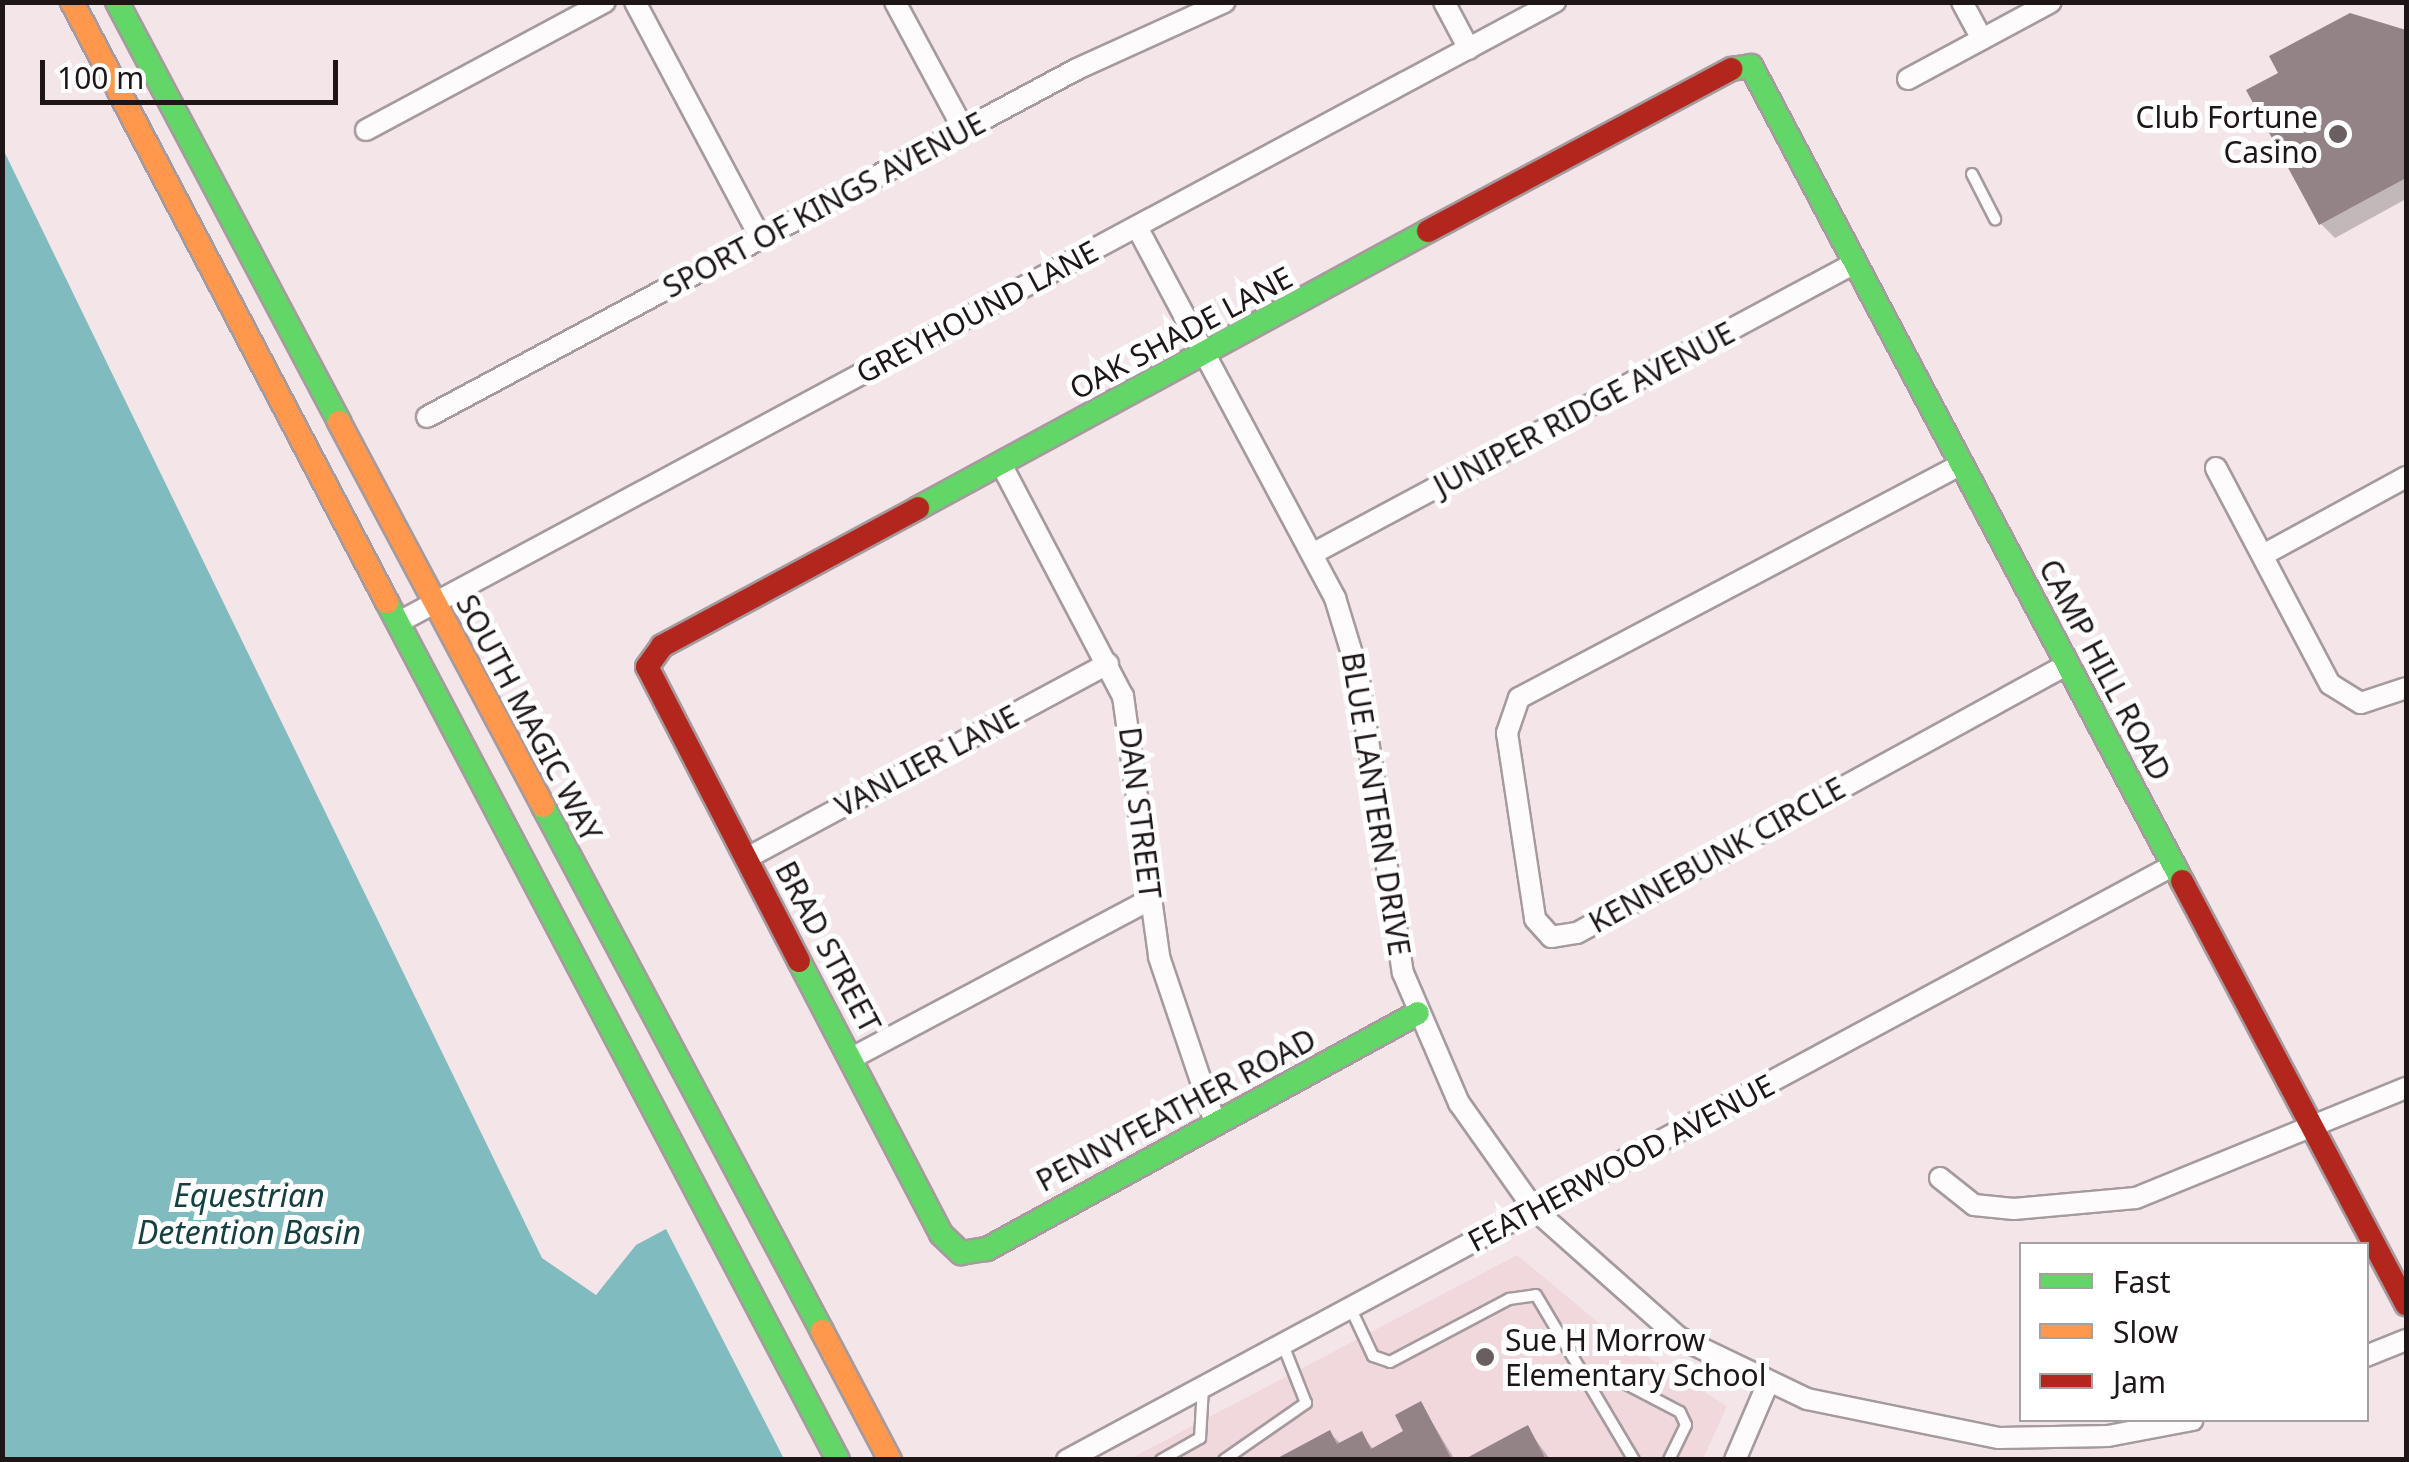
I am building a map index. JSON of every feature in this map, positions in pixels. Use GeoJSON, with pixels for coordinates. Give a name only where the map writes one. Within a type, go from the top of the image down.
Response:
{"type":"FeatureCollection","features":[{"type":"Feature","properties":{"kind":"street"},"geometry":{"type":"LineString","coordinates":[[72,2],[838,1460]]}},
{"type":"Feature","properties":{"kind":"street","name":"SOUTH MAGIC WAY"},"geometry":{"type":"LineString","coordinates":[[117,2],[890,1460]]}},
{"type":"Feature","properties":{"kind":"street"},"geometry":{"type":"LineString","coordinates":[[366,130],[604,2]]}},
{"type":"Feature","properties":{"kind":"street"},"geometry":{"type":"LineString","coordinates":[[634,2],[761,238]]}},
{"type":"Feature","properties":{"kind":"street"},"geometry":{"type":"LineString","coordinates":[[896,2],[964,130]]}},
{"type":"Feature","properties":{"kind":"street","name":"SPORT OF KINGS AVENUE"},"geometry":{"type":"LineString","coordinates":[[427,417],[964,130],[1225,2]]}},
{"type":"Feature","properties":{"kind":"street"},"geometry":{"type":"LineString","coordinates":[[1444,2],[1468,49]]}},
{"type":"Feature","properties":{"kind":"street","name":"GREYHOUND LANE"},"geometry":{"type":"LineString","coordinates":[[399,622],[1555,2]]}},
{"type":"Feature","properties":{"kind":"street"},"geometry":{"type":"LineString","coordinates":[[1962,2],[1982,39]]}},
{"type":"Feature","properties":{"kind":"street"},"geometry":{"type":"LineString","coordinates":[[1908,79],[2052,2]]}},
{"type":"Feature","properties":{"kind":"street","name":"CAMP HILL ROAD"},"geometry":{"type":"LineString","coordinates":[[1751,66],[2406,1304]]}},
{"type":"Feature","properties":{"kind":"street","name":"OAK SHADE LANE"},"geometry":{"type":"LineString","coordinates":[[647,666],[662,646],[1725,70],[1751,66]]}},
{"type":"Feature","properties":{"kind":"street","name":"BLUE LANTERN DRIVE"},"geometry":{"type":"LineString","coordinates":[[1137,227],[1312,554],[1350,638],[1391,925],[1418,1014],[1480,1140],[1534,1209],[1665,1328],[1768,1383],[1866,1416],[1999,1438],[2108,1436],[2182,1422]]}},
{"type":"Feature","properties":{"kind":"street","name":"JUNIPER RIDGE AVENUE"},"geometry":{"type":"LineString","coordinates":[[1312,554],[1855,263]]}},
{"type":"Feature","properties":{"kind":"street","name":"DAN STREET"},"geometry":{"type":"LineString","coordinates":[[1002,464],[1108,664],[1130,722],[1151,899],[1180,1039],[1215,1122]]}},
{"type":"Feature","properties":{"kind":"street","name":"KENNEBUNK CIRCLE"},"geometry":{"type":"LineString","coordinates":[[1962,464],[1519,698],[1507,733],[1535,919],[1550,937],[1577,933],[2068,664]]}},
{"type":"Feature","properties":{"kind":"street"},"geometry":{"type":"LineString","coordinates":[[2216,468],[2330,684],[2352,701],[2406,688]]}},
{"type":"Feature","properties":{"kind":"street"},"geometry":{"type":"LineString","coordinates":[[2262,554],[2406,476]]}},
{"type":"Feature","properties":{"kind":"street","name":"VANLIER LANE"},"geometry":{"type":"LineString","coordinates":[[746,858],[1108,664]]}},
{"type":"Feature","properties":{"kind":"street","name":"BRAD STREET"},"geometry":{"type":"LineString","coordinates":[[647,666],[941,1234],[960,1253]]}},
{"type":"Feature","properties":{"kind":"street","name":"FEATHERWOOD AVENUE"},"geometry":{"type":"LineString","coordinates":[[1067,1460],[2174,866]]}},
{"type":"Feature","properties":{"kind":"street"},"geometry":{"type":"LineString","coordinates":[[852,1058],[1151,899]]}},
{"type":"Feature","properties":{"kind":"street","name":"PENNYFEATHER ROAD"},"geometry":{"type":"LineString","coordinates":[[960,1253],[987,1249],[1418,1014]]}},
{"type":"Feature","properties":{"kind":"street"},"geometry":{"type":"LineString","coordinates":[[1940,1178],[1974,1205],[2091,1205],[2178,1184],[2406,1088]]}},
{"type":"Feature","properties":{"kind":"street"},"geometry":{"type":"LineString","coordinates":[[2369,1355],[2406,1340]]}},
{"type":"Feature","properties":{"kind":"street"},"geometry":{"type":"LineString","coordinates":[[1735,1460],[1768,1383]]}},
{"type":"Feature","properties":{"kind":"lane"},"geometry":{"type":"LineString","coordinates":[[1972,174],[1995,218]]}},
{"type":"Feature","properties":{"kind":"lane"},"geometry":{"type":"LineString","coordinates":[[1350,1308],[1374,1356],[1390,1362],[1508,1298],[1536,1294],[1591,1380],[1634,1460]]}},
{"type":"Feature","properties":{"kind":"lane"},"geometry":{"type":"LineString","coordinates":[[1224,1460],[1306,1404],[1282,1344]]}},
{"type":"Feature","properties":{"kind":"lane"},"geometry":{"type":"LineString","coordinates":[[1591,1380],[1615,1378],[1680,1412],[1686,1426],[1669,1460]]}},
{"type":"Feature","properties":{"kind":"lane"},"geometry":{"type":"LineString","coordinates":[[1161,1460],[1200,1438],[1203,1387]]}},
{"type":"Feature","properties":{"kind":"shaded area","name":"Sue H Morrow Elementary School"},"geometry":{"type":"Polygon","coordinates":[[[1517,1255],[1617,1338],[1727,1406],[1703,1459],[1128,1460],[1517,1255]]]}},
{"type":"Feature","properties":{"kind":"water","name":"Equestrian Detention Basin"},"geometry":{"type":"Polygon","coordinates":[[[2,147],[542,1258],[596,1295],[636,1245],[666,1229],[784,1459],[3,1459],[2,147]]]}},
{"type":"Feature","properties":{"kind":"building","name":"Club Fortune Casino"},"geometry":{"type":"Polygon","coordinates":[[[2350,13],[2406,30],[2406,178],[2319,225],[2246,90],[2278,73],[2269,56],[2350,13]]]}},
{"type":"Feature","properties":{"kind":"building","name":"Sue H Morrow Elementary School"},"geometry":{"type":"Polygon","coordinates":[[[1421,1401],[1452,1460],[1274,1460],[1330,1430],[1337,1444],[1362,1431],[1371,1449],[1403,1431],[1395,1415],[1421,1401]]]}},
{"type":"Feature","properties":{"kind":"building","name":"Sue H Morrow Elementary School"},"geometry":{"type":"Polygon","coordinates":[[[1528,1425],[1546,1460],[1463,1460],[1528,1425]]]}},
{"type":"Feature","properties":{"kind":"traffic: fast"},"geometry":{"type":"LineString","coordinates":[[117,2],[339,422]]}},
{"type":"Feature","properties":{"kind":"traffic: fast"},"geometry":{"type":"LineString","coordinates":[[1732,69],[1751,66],[2182,881]]}},
{"type":"Feature","properties":{"kind":"traffic: fast"},"geometry":{"type":"LineString","coordinates":[[918,508],[1428,231]]}},
{"type":"Feature","properties":{"kind":"traffic: fast"},"geometry":{"type":"LineString","coordinates":[[387,602],[838,1460]]}},
{"type":"Feature","properties":{"kind":"traffic: fast"},"geometry":{"type":"LineString","coordinates":[[543,806],[822,1331]]}},
{"type":"Feature","properties":{"kind":"traffic: fast"},"geometry":{"type":"LineString","coordinates":[[799,961],[941,1234],[961,1253],[987,1249],[1418,1013]]}},
{"type":"Feature","properties":{"kind":"traffic: slow"},"geometry":{"type":"LineString","coordinates":[[72,2],[387,602]]}},
{"type":"Feature","properties":{"kind":"traffic: slow"},"geometry":{"type":"LineString","coordinates":[[339,422],[543,806]]}},
{"type":"Feature","properties":{"kind":"traffic: slow"},"geometry":{"type":"LineString","coordinates":[[822,1331],[890,1460]]}},
{"type":"Feature","properties":{"kind":"traffic: jam"},"geometry":{"type":"LineString","coordinates":[[1428,231],[1732,69]]}},
{"type":"Feature","properties":{"kind":"traffic: jam"},"geometry":{"type":"LineString","coordinates":[[799,961],[647,667],[662,646],[918,508]]}},
{"type":"Feature","properties":{"kind":"traffic: jam"},"geometry":{"type":"LineString","coordinates":[[2182,881],[2406,1304]]}},
{"type":"Feature","properties":{"kind":"place","name":"Club Fortune Casino"},"geometry":{"type":"Point","coordinates":[2338,134]}},
{"type":"Feature","properties":{"kind":"place","name":"Sue H Morrow Elementary School"},"geometry":{"type":"Point","coordinates":[1485,1357]}}]}
